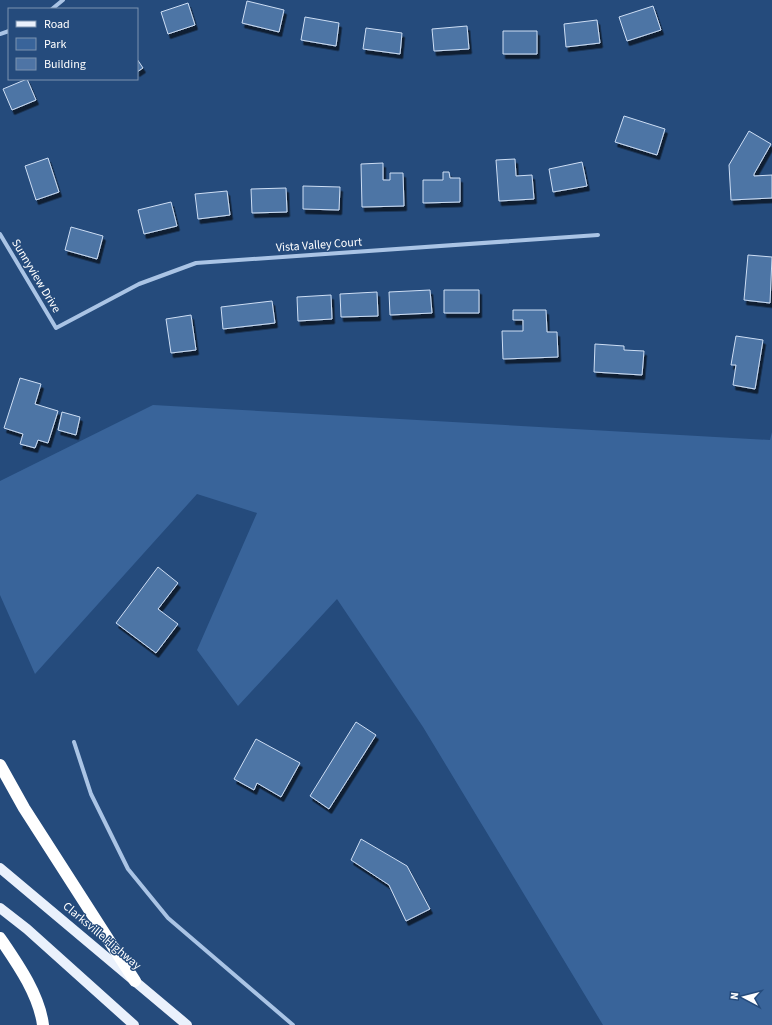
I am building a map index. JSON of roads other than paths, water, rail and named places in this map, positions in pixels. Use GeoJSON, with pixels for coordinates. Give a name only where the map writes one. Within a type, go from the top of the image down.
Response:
{"type":"FeatureCollection","features":[{"type":"Feature","properties":{"kind":"highway"},"geometry":{"type":"LineString","coordinates":[[0,765],[24,808],[135,981]]}},
{"type":"Feature","properties":{"kind":"highway"},"geometry":{"type":"LineString","coordinates":[[0,938],[21,968],[42,1015],[43,1025]]}},
{"type":"Feature","properties":{"kind":"main road","name":"Clarksville Highway"},"geometry":{"type":"LineString","coordinates":[[0,868],[187,1025]]}},
{"type":"Feature","properties":{"kind":"main road"},"geometry":{"type":"LineString","coordinates":[[0,908],[27,929],[134,1025]]}},
{"type":"Feature","properties":{"kind":"street"},"geometry":{"type":"LineString","coordinates":[[53,8],[63,0]]}},
{"type":"Feature","properties":{"kind":"street","name":"Sunnyview Drive"},"geometry":{"type":"LineString","coordinates":[[0,234],[56,328]]}},
{"type":"Feature","properties":{"kind":"street","name":"Vista Valley Court"},"geometry":{"type":"LineString","coordinates":[[56,328],[139,284],[196,263],[598,235]]}},
{"type":"Feature","properties":{"kind":"street"},"geometry":{"type":"LineString","coordinates":[[74,742],[91,794],[128,869],[168,918],[293,1025]]}}]}
